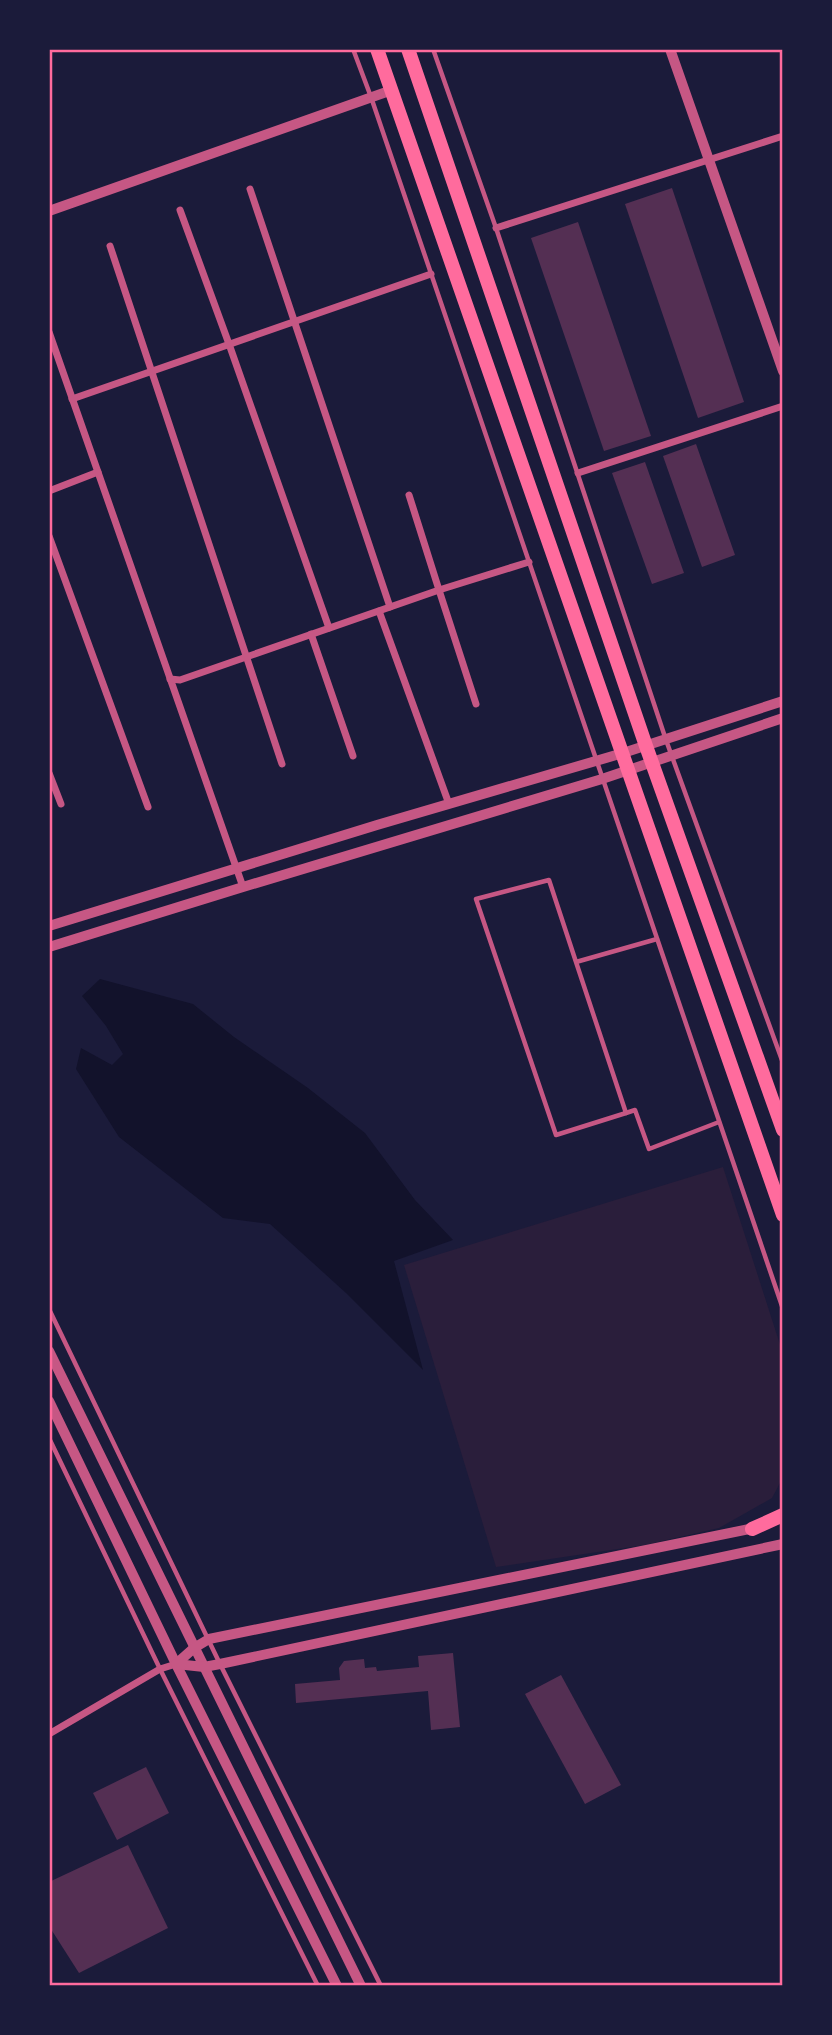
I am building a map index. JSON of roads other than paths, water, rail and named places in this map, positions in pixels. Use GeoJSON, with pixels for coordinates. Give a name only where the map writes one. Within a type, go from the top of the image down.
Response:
{"type":"FeatureCollection","features":[{"type":"Feature","properties":{"kind":"main road"},"geometry":{"type":"LineString","coordinates":[[377,49],[783,1215]]}},
{"type":"Feature","properties":{"kind":"main road"},"geometry":{"type":"LineString","coordinates":[[408,49],[646,746],[783,1130]]}},
{"type":"Feature","properties":{"kind":"main road"},"geometry":{"type":"LineString","coordinates":[[752,1529],[783,1515]]}},
{"type":"Feature","properties":{"kind":"street"},"geometry":{"type":"LineString","coordinates":[[670,49],[783,370]]}},
{"type":"Feature","properties":{"kind":"street"},"geometry":{"type":"LineString","coordinates":[[49,211],[392,90]]}},
{"type":"Feature","properties":{"kind":"street"},"geometry":{"type":"LineString","coordinates":[[496,228],[783,136]]}},
{"type":"Feature","properties":{"kind":"street"},"geometry":{"type":"LineString","coordinates":[[250,188],[390,607]]}},
{"type":"Feature","properties":{"kind":"street"},"geometry":{"type":"LineString","coordinates":[[180,210],[328,628]]}},
{"type":"Feature","properties":{"kind":"street"},"geometry":{"type":"LineString","coordinates":[[110,246],[282,764]]}},
{"type":"Feature","properties":{"kind":"street"},"geometry":{"type":"LineString","coordinates":[[72,399],[431,274]]}},
{"type":"Feature","properties":{"kind":"street"},"geometry":{"type":"LineString","coordinates":[[49,332],[243,887]]}},
{"type":"Feature","properties":{"kind":"street"},"geometry":{"type":"LineString","coordinates":[[578,473],[783,406]]}},
{"type":"Feature","properties":{"kind":"street"},"geometry":{"type":"LineString","coordinates":[[49,491],[98,472]]}},
{"type":"Feature","properties":{"kind":"street"},"geometry":{"type":"LineString","coordinates":[[409,495],[476,704]]}},
{"type":"Feature","properties":{"kind":"street"},"geometry":{"type":"LineString","coordinates":[[49,536],[148,807]]}},
{"type":"Feature","properties":{"kind":"street"},"geometry":{"type":"LineString","coordinates":[[170,679],[180,680],[439,590],[529,562]]}},
{"type":"Feature","properties":{"kind":"street"},"geometry":{"type":"LineString","coordinates":[[379,611],[449,804]]}},
{"type":"Feature","properties":{"kind":"street"},"geometry":{"type":"LineString","coordinates":[[311,634],[353,756]]}},
{"type":"Feature","properties":{"kind":"street"},"geometry":{"type":"LineString","coordinates":[[49,926],[624,753],[783,701]]}},
{"type":"Feature","properties":{"kind":"street"},"geometry":{"type":"LineString","coordinates":[[49,947],[602,779],[783,718]]}},
{"type":"Feature","properties":{"kind":"street"},"geometry":{"type":"LineString","coordinates":[[49,772],[61,804]]}},
{"type":"Feature","properties":{"kind":"street"},"geometry":{"type":"LineString","coordinates":[[49,1351],[361,1986]]}},
{"type":"Feature","properties":{"kind":"street"},"geometry":{"type":"LineString","coordinates":[[49,1401],[176,1664],[337,1986]]}},
{"type":"Feature","properties":{"kind":"street"},"geometry":{"type":"LineString","coordinates":[[176,1664],[209,1639],[783,1522]]}},
{"type":"Feature","properties":{"kind":"street"},"geometry":{"type":"LineString","coordinates":[[49,1734],[160,1669],[176,1664],[204,1667],[220,1664],[783,1544]]}},
{"type":"Feature","properties":{"kind":"lane"},"geometry":{"type":"LineString","coordinates":[[353,49],[783,1309]]}},
{"type":"Feature","properties":{"kind":"lane"},"geometry":{"type":"LineString","coordinates":[[433,49],[496,228],[666,740],[783,1063]]}},
{"type":"Feature","properties":{"kind":"lane"},"geometry":{"type":"LineString","coordinates":[[626,1113],[549,880],[476,899],[556,1135],[626,1113],[635,1110],[649,1149],[719,1122]]}},
{"type":"Feature","properties":{"kind":"lane"},"geometry":{"type":"LineString","coordinates":[[576,962],[657,939]]}},
{"type":"Feature","properties":{"kind":"lane"},"geometry":{"type":"LineString","coordinates":[[49,1310],[220,1664],[381,1986]]}},
{"type":"Feature","properties":{"kind":"lane"},"geometry":{"type":"LineString","coordinates":[[49,1438],[160,1669],[318,1986]]}}]}
